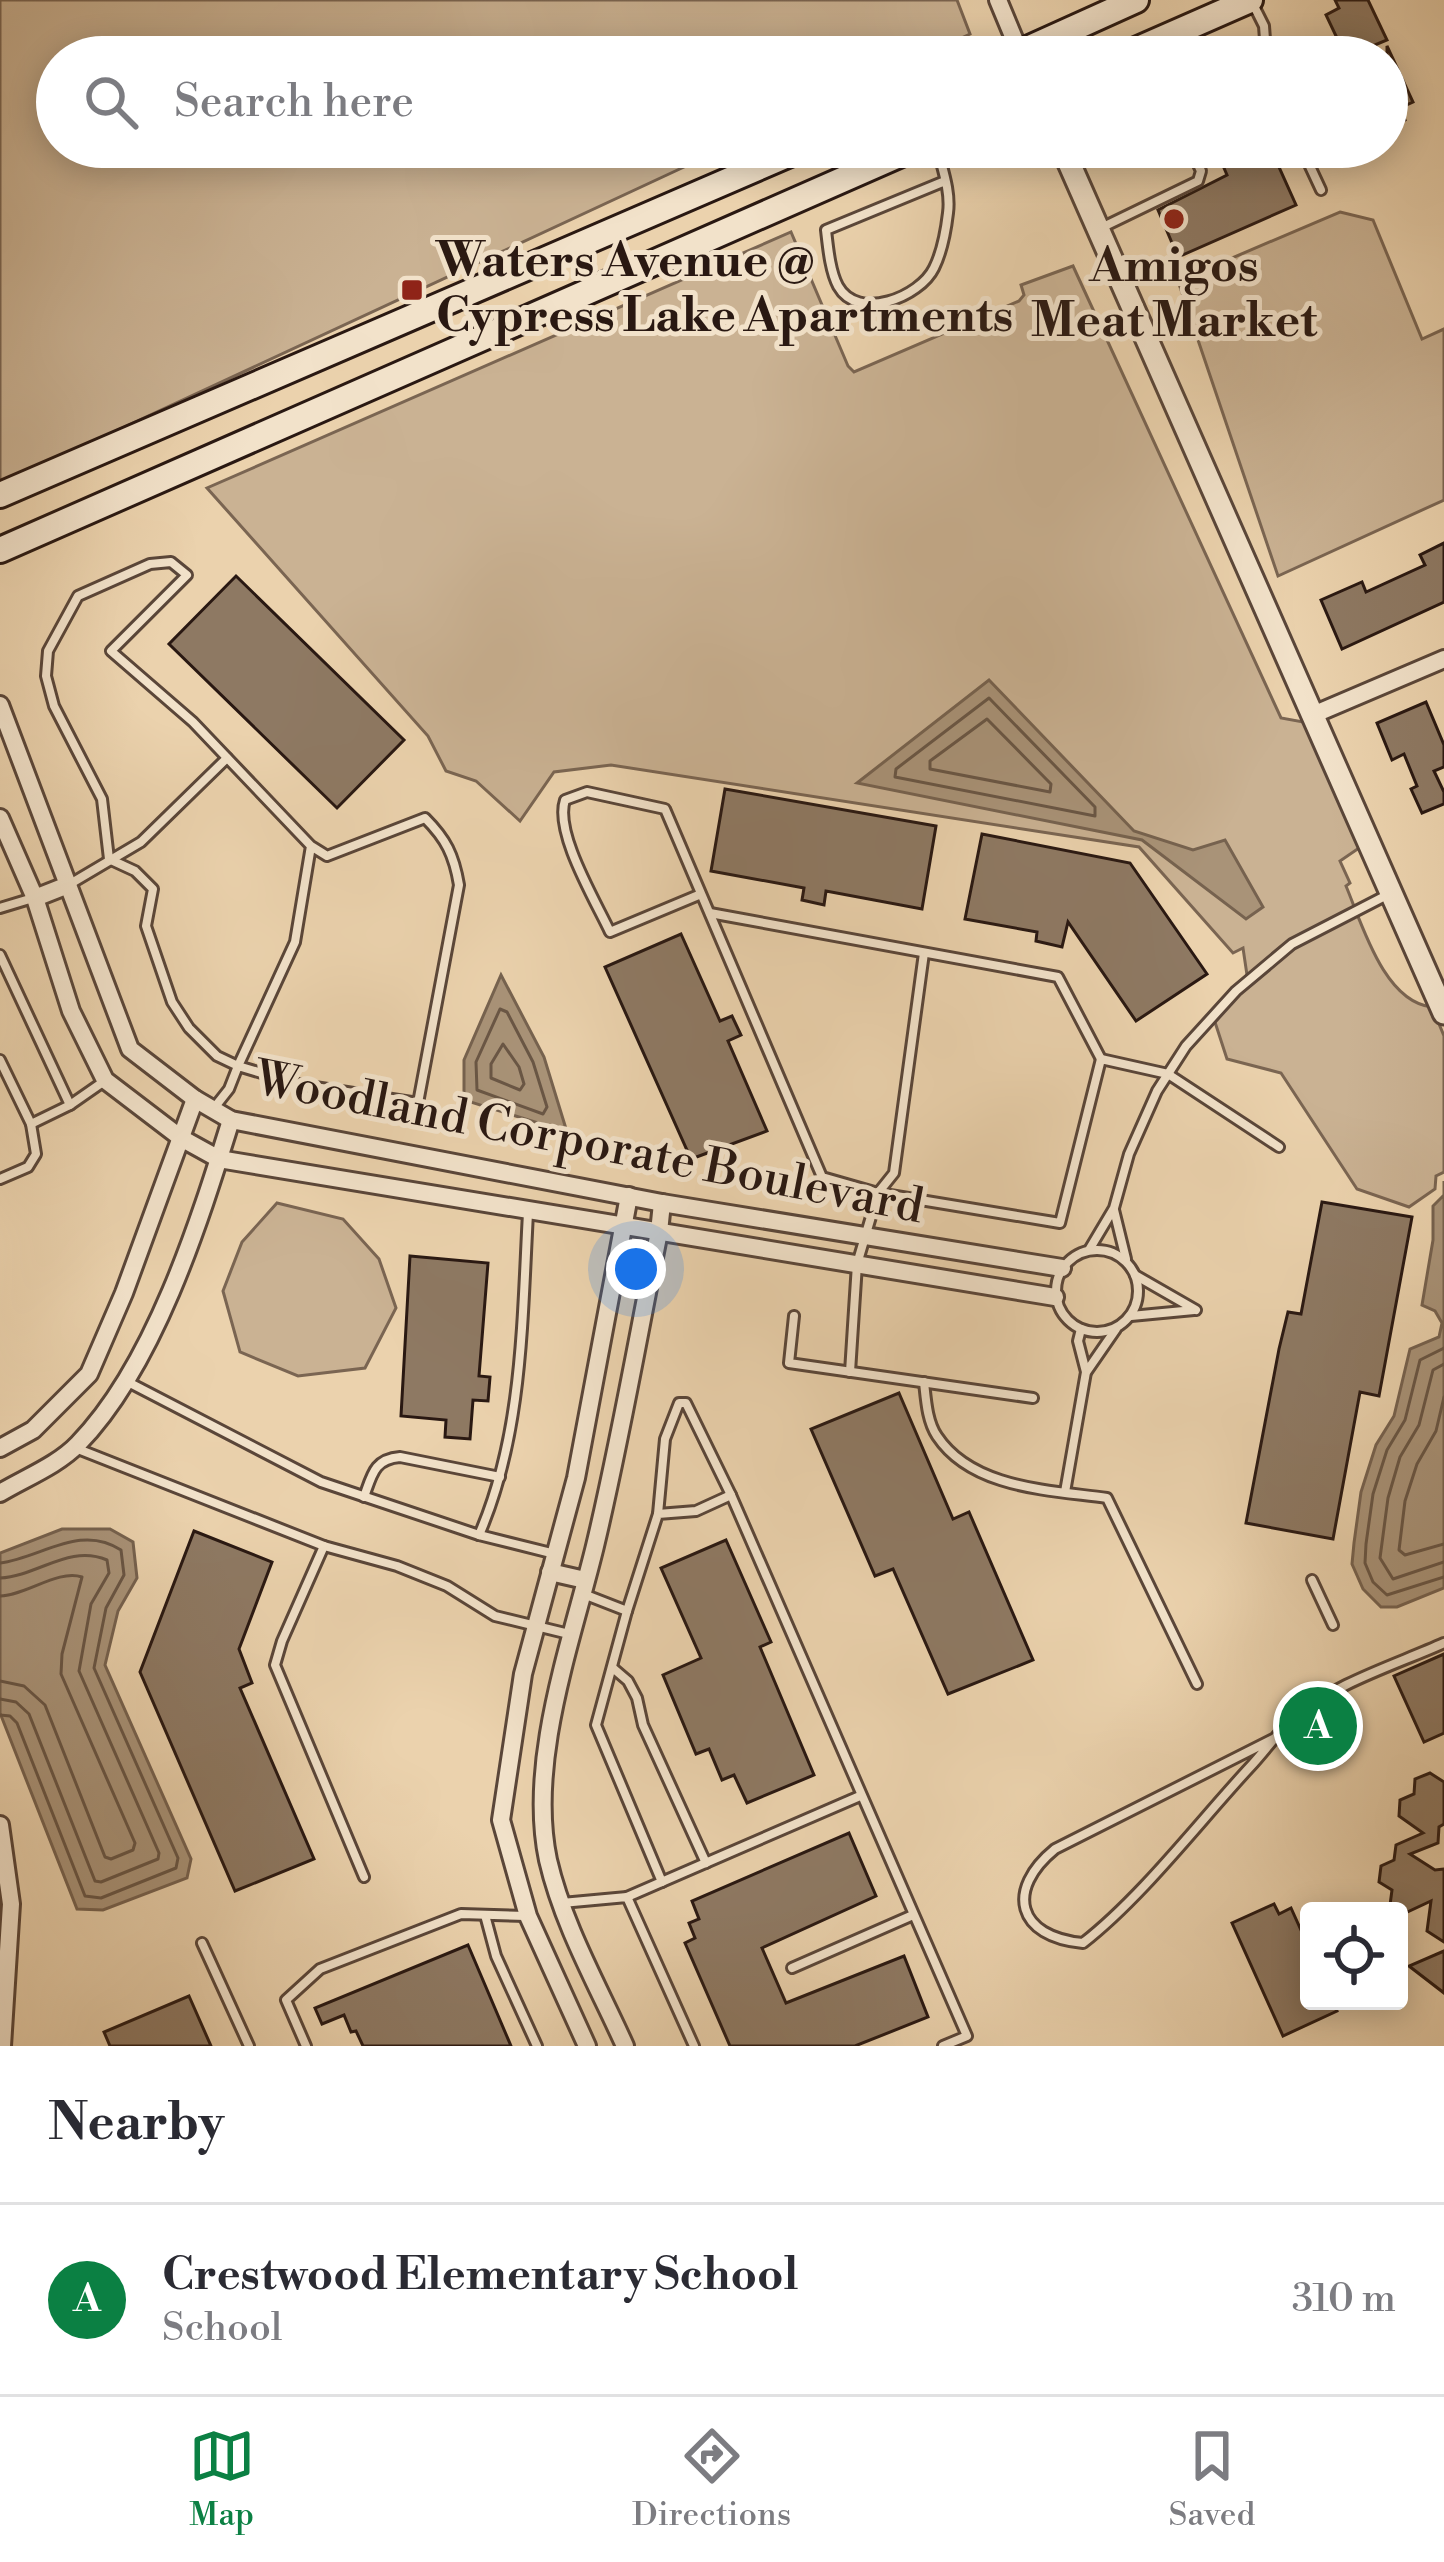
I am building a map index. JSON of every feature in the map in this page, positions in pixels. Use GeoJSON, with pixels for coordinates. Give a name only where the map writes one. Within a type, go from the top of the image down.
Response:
{"type":"FeatureCollection","features":[{"type":"Feature","properties":{"kind":"main road"},"geometry":{"type":"LineString","coordinates":[[1060,36],[1136,0]]}},
{"type":"Feature","properties":{"kind":"main road"},"geometry":{"type":"LineString","coordinates":[[1178,36],[1251,0]]}},
{"type":"Feature","properties":{"kind":"main road"},"geometry":{"type":"LineString","coordinates":[[0,495],[757,168]]}},
{"type":"Feature","properties":{"kind":"main road"},"geometry":{"type":"LineString","coordinates":[[0,550],[869,168]]}},
{"type":"Feature","properties":{"kind":"street"},"geometry":{"type":"LineString","coordinates":[[998,0],[1010,36]]}},
{"type":"Feature","properties":{"kind":"street"},"geometry":{"type":"LineString","coordinates":[[1072,168],[1444,1013]]}},
{"type":"Feature","properties":{"kind":"street"},"geometry":{"type":"LineString","coordinates":[[1315,714],[1444,659]]}},
{"type":"Feature","properties":{"kind":"street","name":"Woodland Corporate Boulevard"},"geometry":{"type":"LineString","coordinates":[[0,705],[130,1049],[231,1120],[662,1203],[1061,1268]]}},
{"type":"Feature","properties":{"kind":"street","name":"Woodland Corporate Boulevard"},"geometry":{"type":"LineString","coordinates":[[0,818],[35,898],[71,1012],[105,1080],[182,1138],[219,1159],[1055,1298]]}},
{"type":"Feature","properties":{"kind":"street"},"geometry":{"type":"LineString","coordinates":[[35,898],[68,885]]}},
{"type":"Feature","properties":{"kind":"street"},"geometry":{"type":"LineString","coordinates":[[0,1448],[33,1430],[89,1374],[195,1099]]}},
{"type":"Feature","properties":{"kind":"street"},"geometry":{"type":"LineString","coordinates":[[0,1493],[75,1448],[119,1396],[161,1312],[231,1120]]}},
{"type":"Feature","properties":{"kind":"street"},"geometry":{"type":"LineString","coordinates":[[587,2046],[528,1916],[501,1820],[524,1674],[576,1478],[628,1196]]}},
{"type":"Feature","properties":{"kind":"street"},"geometry":{"type":"LineString","coordinates":[[625,2046],[561,1904],[548,1858],[542,1808],[558,1680],[584,1587],[662,1203]]}},
{"type":"Feature","properties":{"kind":"street"},"geometry":{"type":"LineString","coordinates":[[553,1563],[584,1587]]}},
{"type":"Feature","properties":{"kind":"street"},"geometry":{"type":"LineString","coordinates":[[0,1825],[5,1905],[2,2046]]}},
{"type":"Feature","properties":{"kind":"street"},"geometry":{"type":"LineString","coordinates":[[528,1916],[561,1904]]}},
{"type":"Feature","properties":{"kind":"lane"},"geometry":{"type":"LineString","coordinates":[[1251,0],[1265,36]]}},
{"type":"Feature","properties":{"kind":"lane"},"geometry":{"type":"LineString","coordinates":[[942,168],[945,182],[949,208],[943,243],[923,284],[905,296],[874,304],[852,299],[839,288],[826,230],[945,182]]}},
{"type":"Feature","properties":{"kind":"lane"},"geometry":{"type":"LineString","coordinates":[[1100,228],[1198,181],[1200,168]]}},
{"type":"Feature","properties":{"kind":"lane"},"geometry":{"type":"LineString","coordinates":[[1311,168],[1321,190]]}},
{"type":"Feature","properties":{"kind":"lane"},"geometry":{"type":"LineString","coordinates":[[171,562],[187,575],[111,651],[193,722],[311,846],[327,856],[425,818],[447,840],[459,885],[418,1103],[302,1085],[217,1056],[172,1002],[146,926],[153,889],[135,871],[110,859],[102,799],[54,706],[46,676],[47,651],[78,596],[150,564],[171,562]]}},
{"type":"Feature","properties":{"kind":"lane"},"geometry":{"type":"LineString","coordinates":[[68,885],[141,842],[227,758]]}},
{"type":"Feature","properties":{"kind":"lane"},"geometry":{"type":"LineString","coordinates":[[701,894],[610,932],[569,841],[560,814],[565,800],[587,791],[665,809],[822,1177],[878,1193],[1060,1223],[1101,1059],[1058,977],[710,913]]}},
{"type":"Feature","properties":{"kind":"lane"},"geometry":{"type":"LineString","coordinates":[[213,1109],[229,1089],[295,942],[311,846]]}},
{"type":"Feature","properties":{"kind":"lane"},"geometry":{"type":"LineString","coordinates":[[1117,1327],[1093,1332],[1081,1329],[1060,1311],[1055,1298],[1061,1268],[1090,1250],[1114,1208],[1129,1154],[1168,1074],[1186,1046],[1236,991],[1292,944],[1392,893]]}},
{"type":"Feature","properties":{"kind":"lane"},"geometry":{"type":"LineString","coordinates":[[0,908],[35,898]]}},
{"type":"Feature","properties":{"kind":"lane"},"geometry":{"type":"LineString","coordinates":[[850,1372],[857,1264],[878,1193],[894,1173],[923,953]]}},
{"type":"Feature","properties":{"kind":"lane"},"geometry":{"type":"LineString","coordinates":[[0,955],[70,1106]]}},
{"type":"Feature","properties":{"kind":"lane"},"geometry":{"type":"LineString","coordinates":[[1101,1059],[1168,1074],[1279,1147]]}},
{"type":"Feature","properties":{"kind":"lane"},"geometry":{"type":"LineString","coordinates":[[0,1060],[31,1124],[36,1154],[28,1166],[0,1179]]}},
{"type":"Feature","properties":{"kind":"lane"},"geometry":{"type":"LineString","coordinates":[[31,1124],[70,1106],[105,1080]]}},
{"type":"Feature","properties":{"kind":"lane"},"geometry":{"type":"LineString","coordinates":[[1114,1208],[1126,1261],[1136,1275],[1196,1310],[1130,1316]]}},
{"type":"Feature","properties":{"kind":"lane"},"geometry":{"type":"LineString","coordinates":[[478,1535],[500,1477],[521,1361],[528,1210]]}},
{"type":"Feature","properties":{"kind":"lane"},"geometry":{"type":"LineString","coordinates":[[1090,1250],[1126,1261]]}},
{"type":"Feature","properties":{"kind":"lane"},"geometry":{"type":"LineString","coordinates":[[1086,1372],[1130,1316],[1138,1289],[1136,1275]]}},
{"type":"Feature","properties":{"kind":"lane"},"geometry":{"type":"LineString","coordinates":[[794,1316],[789,1364],[1033,1398]]}},
{"type":"Feature","properties":{"kind":"lane"},"geometry":{"type":"LineString","coordinates":[[1065,1492],[1086,1372],[1078,1341],[1081,1329]]}},
{"type":"Feature","properties":{"kind":"lane"},"geometry":{"type":"LineString","coordinates":[[127,1381],[320,1482],[553,1563]]}},
{"type":"Feature","properties":{"kind":"lane"},"geometry":{"type":"LineString","coordinates":[[924,1382],[935,1434],[959,1462],[981,1474],[1107,1498],[1196,1684]]}},
{"type":"Feature","properties":{"kind":"lane"},"geometry":{"type":"LineString","coordinates":[[662,1882],[596,1725],[658,1514],[665,1439],[679,1403],[686,1403],[969,2041],[943,2046]]}},
{"type":"Feature","properties":{"kind":"lane"},"geometry":{"type":"LineString","coordinates":[[75,1448],[324,1546],[397,1566],[447,1586],[495,1616],[570,1634]]}},
{"type":"Feature","properties":{"kind":"lane"},"geometry":{"type":"LineString","coordinates":[[364,1497],[377,1464],[386,1458],[500,1477]]}},
{"type":"Feature","properties":{"kind":"lane"},"geometry":{"type":"LineString","coordinates":[[658,1514],[696,1511],[730,1495]]}},
{"type":"Feature","properties":{"kind":"lane"},"geometry":{"type":"LineString","coordinates":[[324,1546],[275,1665],[364,1877]]}},
{"type":"Feature","properties":{"kind":"lane"},"geometry":{"type":"LineString","coordinates":[[1312,1580],[1333,1625]]}},
{"type":"Feature","properties":{"kind":"lane"},"geometry":{"type":"LineString","coordinates":[[584,1587],[627,1611]]}},
{"type":"Feature","properties":{"kind":"lane"},"geometry":{"type":"LineString","coordinates":[[1277,1737],[1055,1849],[1034,1866],[1025,1882],[1027,1914],[1040,1930],[1061,1941],[1083,1942],[1108,1921],[1277,1737],[1318,1700],[1444,1643]]}},
{"type":"Feature","properties":{"kind":"lane"},"geometry":{"type":"LineString","coordinates":[[614,1669],[637,1698],[643,1725],[706,1863]]}},
{"type":"Feature","properties":{"kind":"lane"},"geometry":{"type":"LineString","coordinates":[[561,1904],[627,1898],[860,1796]]}},
{"type":"Feature","properties":{"kind":"lane"},"geometry":{"type":"LineString","coordinates":[[627,1898],[694,2046]]}},
{"type":"Feature","properties":{"kind":"lane"},"geometry":{"type":"LineString","coordinates":[[306,2046],[286,2000],[320,1969],[461,1914],[528,1916]]}},
{"type":"Feature","properties":{"kind":"lane"},"geometry":{"type":"LineString","coordinates":[[484,1915],[496,1956],[537,2046]]}},
{"type":"Feature","properties":{"kind":"lane"},"geometry":{"type":"LineString","coordinates":[[792,1969],[913,1916]]}},
{"type":"Feature","properties":{"kind":"lane"},"geometry":{"type":"LineString","coordinates":[[202,1943],[249,2046]]}},
{"type":"Feature","properties":{"kind":"shaded area"},"geometry":{"type":"Polygon","coordinates":[[[0,0],[957,0],[970,34],[966,36],[36,36],[36,168],[682,168],[0,485],[0,0]]]}},
{"type":"Feature","properties":{"kind":"shaded area"},"geometry":{"type":"Polygon","coordinates":[[[1340,212],[1373,220],[1422,339],[1444,329],[1444,500],[1278,576],[1178,281],[1340,212]]]}},
{"type":"Feature","properties":{"kind":"shaded area"},"geometry":{"type":"Polygon","coordinates":[[[791,232],[854,372],[1019,301],[1024,295],[1021,285],[1073,266],[1281,718],[1309,723],[1362,846],[1340,861],[1377,959],[1401,991],[1432,1007],[1444,1036],[1444,1172],[1436,1176],[1435,1189],[1409,1207],[1357,1189],[1281,1073],[1227,1059],[1213,1016],[1247,975],[1243,948],[1233,953],[1139,847],[611,765],[554,772],[520,821],[476,781],[446,771],[428,736],[207,488],[791,232]]]}},
{"type":"Feature","properties":{"kind":"shaded area"},"geometry":{"type":"Polygon","coordinates":[[[277,1203],[343,1219],[379,1259],[396,1308],[365,1368],[298,1376],[240,1352],[223,1291],[242,1242],[277,1203]]]}},
{"type":"Feature","properties":{"kind":"water"},"geometry":{"type":"Polygon","coordinates":[[[989,680],[1134,831],[1193,850],[1225,840],[1263,907],[1246,919],[1142,840],[857,783],[989,680]]]}},
{"type":"Feature","properties":{"kind":"water"},"geometry":{"type":"Polygon","coordinates":[[[501,975],[544,1057],[567,1132],[464,1100],[464,1060],[501,975]]]}},
{"type":"Feature","properties":{"kind":"water"},"geometry":{"type":"Polygon","coordinates":[[[1444,1195],[1444,1588],[1397,1607],[1381,1607],[1363,1589],[1352,1564],[1361,1492],[1376,1445],[1394,1416],[1410,1349],[1439,1337],[1442,1323],[1435,1311],[1422,1305],[1433,1240],[1433,1206],[1444,1195]]]}},
{"type":"Feature","properties":{"kind":"water"},"geometry":{"type":"Polygon","coordinates":[[[62,1529],[110,1529],[133,1542],[137,1578],[118,1611],[105,1665],[191,1859],[187,1878],[103,1910],[77,1909],[0,1713],[0,1553],[62,1529]]]}},
{"type":"Feature","properties":{"kind":"building"},"geometry":{"type":"Polygon","coordinates":[[[1335,0],[1368,0],[1385,36],[1336,36],[1326,15],[1339,8],[1335,0]]]}},
{"type":"Feature","properties":{"kind":"building"},"geometry":{"type":"Polygon","coordinates":[[[1224,168],[1279,168],[1296,205],[1178,257],[1158,210],[1227,175],[1224,168]]]}},
{"type":"Feature","properties":{"kind":"building"},"geometry":{"type":"Polygon","coordinates":[[[1444,543],[1444,602],[1342,649],[1321,600],[1362,582],[1366,592],[1425,565],[1420,555],[1444,543]]]}},
{"type":"Feature","properties":{"kind":"building"},"geometry":{"type":"Polygon","coordinates":[[[236,576],[404,740],[337,808],[169,644],[236,576]]]}},
{"type":"Feature","properties":{"kind":"building"},"geometry":{"type":"Polygon","coordinates":[[[1426,702],[1444,745],[1444,767],[1434,771],[1444,804],[1422,813],[1404,754],[1392,760],[1377,723],[1426,702]]]}},
{"type":"Feature","properties":{"kind":"building"},"geometry":{"type":"Polygon","coordinates":[[[725,789],[936,826],[922,909],[826,891],[824,905],[802,900],[804,888],[711,871],[725,789]]]}},
{"type":"Feature","properties":{"kind":"building"},"geometry":{"type":"Polygon","coordinates":[[[982,834],[1130,863],[1207,974],[1136,1021],[1068,922],[1062,947],[1036,941],[1037,932],[965,919],[982,834]]]}},
{"type":"Feature","properties":{"kind":"building"},"geometry":{"type":"Polygon","coordinates":[[[681,934],[720,1021],[732,1016],[741,1035],[728,1041],[767,1131],[691,1159],[605,967],[681,934]]]}},
{"type":"Feature","properties":{"kind":"building"},"geometry":{"type":"Polygon","coordinates":[[[1322,1202],[1412,1217],[1379,1396],[1360,1392],[1333,1539],[1246,1523],[1279,1349],[1288,1312],[1301,1314],[1322,1202]]]}},
{"type":"Feature","properties":{"kind":"building"},"geometry":{"type":"Polygon","coordinates":[[[410,1256],[488,1263],[479,1376],[490,1377],[488,1401],[473,1400],[470,1439],[445,1437],[446,1420],[401,1416],[410,1256]]]}},
{"type":"Feature","properties":{"kind":"building"},"geometry":{"type":"Polygon","coordinates":[[[899,1393],[953,1519],[969,1512],[1033,1660],[948,1694],[893,1569],[875,1576],[811,1429],[899,1393]]]}},
{"type":"Feature","properties":{"kind":"building"},"geometry":{"type":"Polygon","coordinates":[[[194,1531],[272,1562],[239,1649],[252,1683],[240,1688],[314,1859],[235,1891],[140,1672],[194,1531]]]}},
{"type":"Feature","properties":{"kind":"building"},"geometry":{"type":"Polygon","coordinates":[[[726,1540],[771,1642],[760,1647],[814,1775],[747,1803],[734,1775],[722,1780],[709,1749],[696,1754],[663,1675],[701,1658],[661,1568],[726,1540]]]}},
{"type":"Feature","properties":{"kind":"building"},"geometry":{"type":"Polygon","coordinates":[[[1444,1654],[1444,1733],[1424,1742],[1394,1676],[1444,1654]]]}},
{"type":"Feature","properties":{"kind":"building"},"geometry":{"type":"Polygon","coordinates":[[[1430,1773],[1444,1782],[1444,1824],[1439,1827],[1438,1843],[1410,1854],[1435,1870],[1444,1869],[1444,1942],[1427,1931],[1431,1901],[1408,1912],[1408,1902],[1390,1902],[1392,1890],[1379,1882],[1381,1866],[1394,1860],[1396,1845],[1423,1833],[1399,1816],[1400,1800],[1414,1794],[1415,1779],[1430,1773]]]}},
{"type":"Feature","properties":{"kind":"building"},"geometry":{"type":"Polygon","coordinates":[[[849,1833],[876,1896],[762,1948],[786,2003],[904,1956],[928,2017],[855,2046],[730,2046],[685,1943],[695,1938],[689,1923],[699,1919],[692,1901],[849,1833]]]}},
{"type":"Feature","properties":{"kind":"building"},"geometry":{"type":"Polygon","coordinates":[[[1274,1904],[1279,1914],[1291,1908],[1300,1928],[1300,2010],[1337,2011],[1283,2036],[1232,1923],[1274,1904]]]}},
{"type":"Feature","properties":{"kind":"building"},"geometry":{"type":"Polygon","coordinates":[[[468,1945],[511,2046],[363,2046],[344,2015],[322,2024],[315,2008],[468,1945]]]}},
{"type":"Feature","properties":{"kind":"building"},"geometry":{"type":"Polygon","coordinates":[[[1444,1951],[1444,1993],[1409,1966],[1444,1951]]]}},
{"type":"Feature","properties":{"kind":"building"},"geometry":{"type":"Polygon","coordinates":[[[189,1996],[211,2046],[110,2046],[104,2032],[189,1996]]]}},
{"type":"Feature","properties":{"kind":"place","name":"Amigos Meat Market"},"geometry":{"type":"Point","coordinates":[1174,219]}},
{"type":"Feature","properties":{"kind":"place","name":"Waters Avenue @ Cypress Lake Apartments"},"geometry":{"type":"Point","coordinates":[412,290]}},
{"type":"Feature","properties":{"kind":"place","name":"Crestwood Elementary School"},"geometry":{"type":"Point","coordinates":[1318,1726]}}]}
